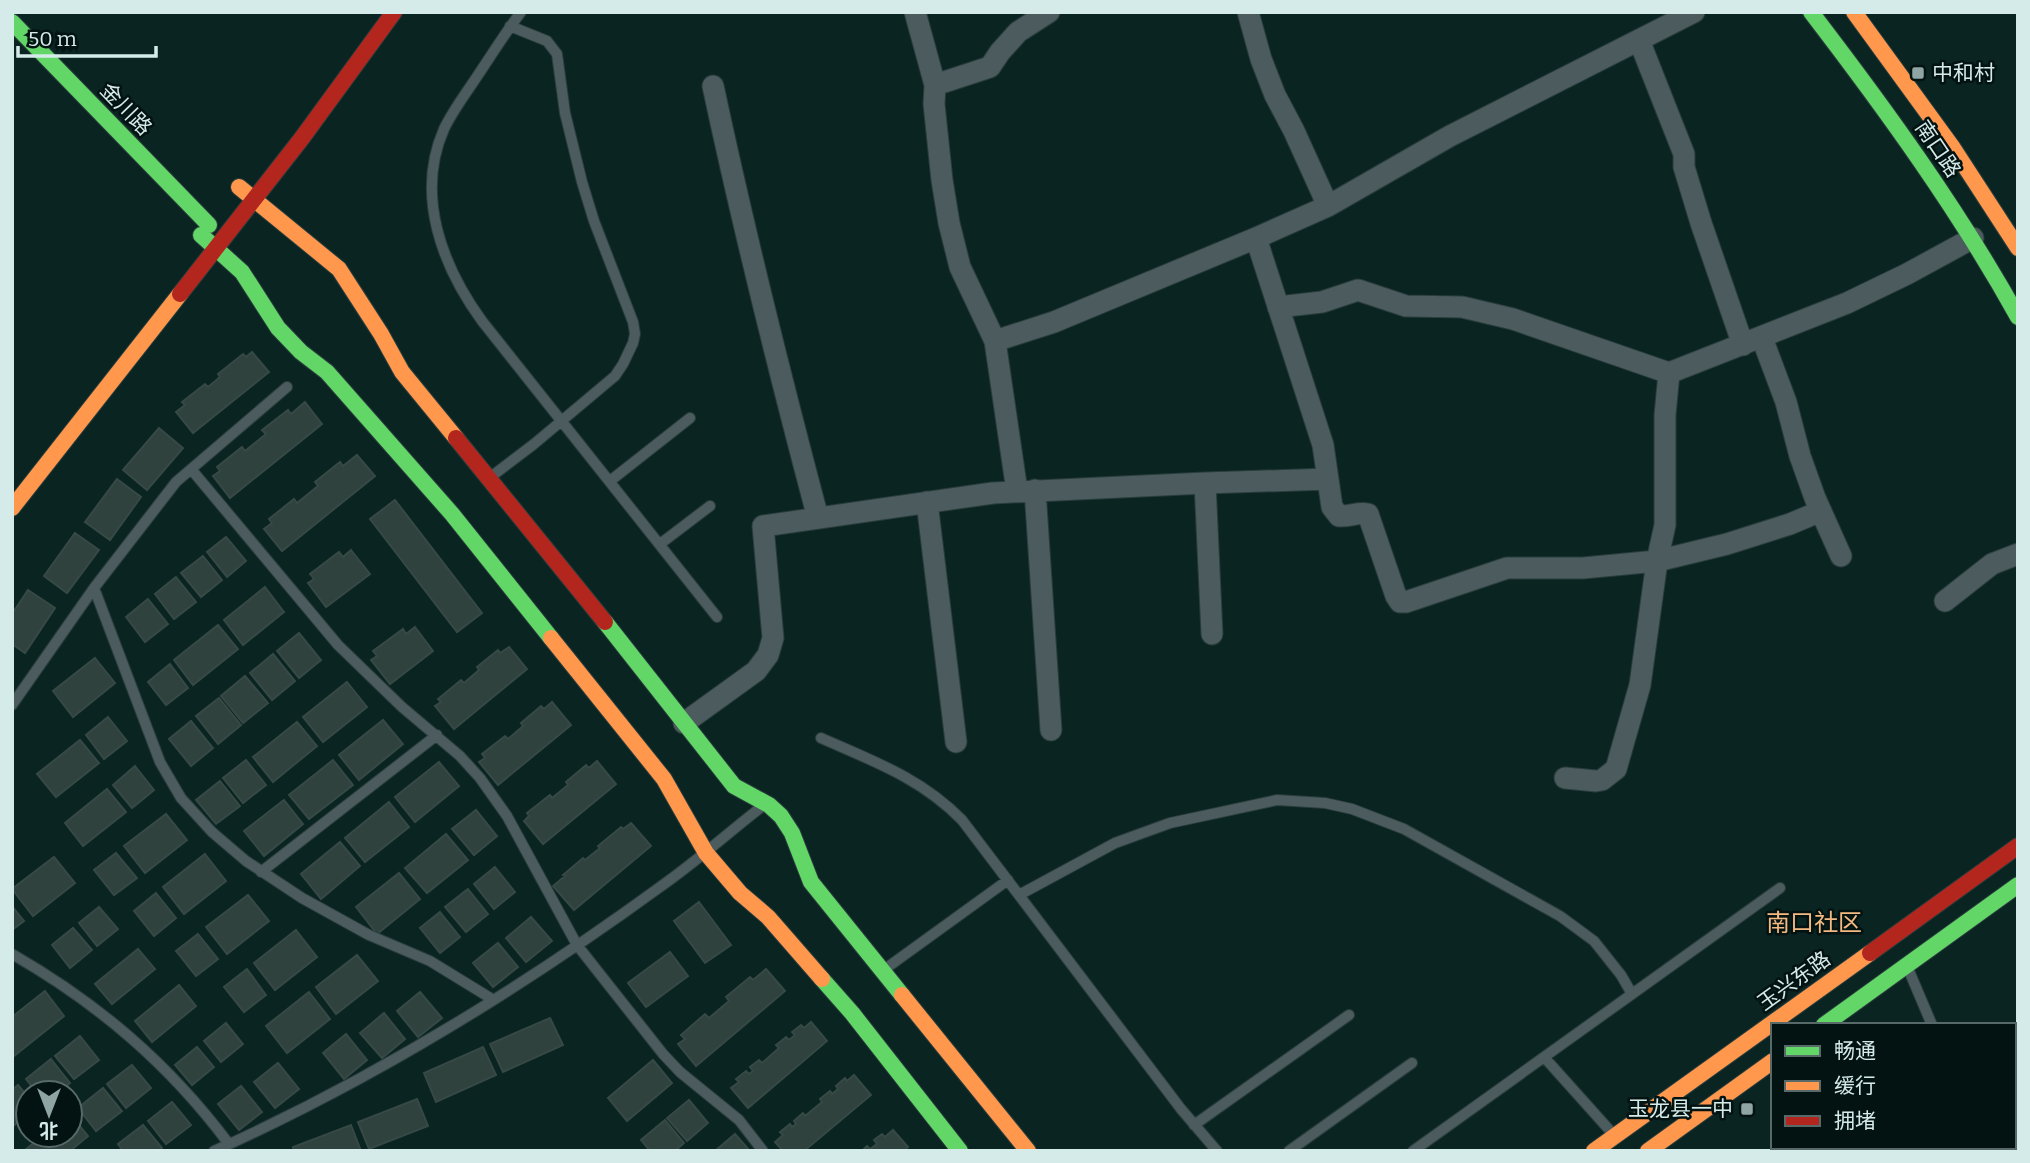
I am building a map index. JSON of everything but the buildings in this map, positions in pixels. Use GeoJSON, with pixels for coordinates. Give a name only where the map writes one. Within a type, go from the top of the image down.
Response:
{"type":"FeatureCollection","features":[{"type":"Feature","properties":{"kind":"street"},"geometry":{"type":"LineString","coordinates":[[12,508],[254,199],[394,12]]}},
{"type":"Feature","properties":{"kind":"street"},"geometry":{"type":"LineString","coordinates":[[915,12],[936,85],[935,116],[949,223],[960,267],[995,341],[1026,491],[1051,730]]}},
{"type":"Feature","properties":{"kind":"street"},"geometry":{"type":"LineString","coordinates":[[936,85],[990,67],[1018,32],[1049,12]]}},
{"type":"Feature","properties":{"kind":"street"},"geometry":{"type":"LineString","coordinates":[[1248,12],[1261,59],[1275,95],[1328,206]]}},
{"type":"Feature","properties":{"kind":"street"},"geometry":{"type":"LineString","coordinates":[[995,341],[1054,322],[1328,206],[1450,136],[1694,12]]}},
{"type":"Feature","properties":{"kind":"street","name":"南口路"},"geometry":{"type":"LineString","coordinates":[[1811,12],[1896,124],[1973,237],[2018,317]]}},
{"type":"Feature","properties":{"kind":"street","name":"南口路"},"geometry":{"type":"LineString","coordinates":[[1854,12],[1924,105],[2018,248]]}},
{"type":"Feature","properties":{"kind":"street","name":"金川路"},"geometry":{"type":"LineString","coordinates":[[12,22],[205,230],[215,248],[241,271],[265,310],[291,343],[327,372],[452,514],[664,779],[705,852],[740,893],[768,917],[852,1013],[960,1151]]}},
{"type":"Feature","properties":{"kind":"street"},"geometry":{"type":"LineString","coordinates":[[1639,40],[1684,154],[1684,167],[1701,223],[1753,341],[1786,402],[1800,456],[1841,556]]}},
{"type":"Feature","properties":{"kind":"street"},"geometry":{"type":"LineString","coordinates":[[713,86],[778,370],[818,518]]}},
{"type":"Feature","properties":{"kind":"street"},"geometry":{"type":"LineString","coordinates":[[239,186],[340,269],[402,372],[734,786],[766,803],[783,817],[796,839],[811,882],[1028,1151]]}},
{"type":"Feature","properties":{"kind":"street"},"geometry":{"type":"LineString","coordinates":[[1278,307],[1322,302],[1358,290],[1406,306],[1462,307],[1513,319],[1669,373],[1847,303],[1907,274],[1973,237]]}},
{"type":"Feature","properties":{"kind":"street"},"geometry":{"type":"LineString","coordinates":[[1256,238],[1323,445],[1332,507],[1339,516],[1344,517],[1356,513],[1368,514],[1400,602],[1507,568],[1583,568],[1657,561],[1748,538],[1821,511]]}},
{"type":"Feature","properties":{"kind":"street"},"geometry":{"type":"LineString","coordinates":[[1565,778],[1602,780],[1616,769],[1640,685],[1657,561],[1665,525],[1665,415],[1669,373]]}},
{"type":"Feature","properties":{"kind":"street"},"geometry":{"type":"LineString","coordinates":[[684,723],[756,671],[768,655],[773,638],[763,526],[993,493],[1205,482],[1328,479]]}},
{"type":"Feature","properties":{"kind":"street"},"geometry":{"type":"LineString","coordinates":[[1205,482],[1212,634]]}},
{"type":"Feature","properties":{"kind":"street"},"geometry":{"type":"LineString","coordinates":[[928,502],[956,742]]}},
{"type":"Feature","properties":{"kind":"street"},"geometry":{"type":"LineString","coordinates":[[1945,601],[1992,564],[2018,554]]}},
{"type":"Feature","properties":{"kind":"street","name":"玉兴东路"},"geometry":{"type":"LineString","coordinates":[[1772,1023],[2018,846]]}},
{"type":"Feature","properties":{"kind":"street"},"geometry":{"type":"LineString","coordinates":[[1827,1023],[2018,885]]}},
{"type":"Feature","properties":{"kind":"street","name":"玉兴东路"},"geometry":{"type":"LineString","coordinates":[[1594,1151],[1771,1024]]}},
{"type":"Feature","properties":{"kind":"street"},"geometry":{"type":"LineString","coordinates":[[1648,1151],[1771,1062]]}},
{"type":"Feature","properties":{"kind":"lane"},"geometry":{"type":"LineString","coordinates":[[521,12],[443,132],[434,163],[432,202],[442,246],[458,286],[482,321],[717,617]]}},
{"type":"Feature","properties":{"kind":"lane"},"geometry":{"type":"LineString","coordinates":[[489,478],[615,376],[629,352],[635,334],[582,182],[565,113],[557,54],[547,41],[510,26]]}},
{"type":"Feature","properties":{"kind":"lane"},"geometry":{"type":"LineString","coordinates":[[12,705],[94,588],[176,482],[287,387]]}},
{"type":"Feature","properties":{"kind":"lane"},"geometry":{"type":"LineString","coordinates":[[610,481],[690,418]]}},
{"type":"Feature","properties":{"kind":"lane"},"geometry":{"type":"LineString","coordinates":[[191,469],[338,645],[460,756],[495,797],[577,945],[663,1054],[680,1072],[738,1120],[763,1151]]}},
{"type":"Feature","properties":{"kind":"lane"},"geometry":{"type":"LineString","coordinates":[[660,544],[710,506]]}},
{"type":"Feature","properties":{"kind":"lane"},"geometry":{"type":"LineString","coordinates":[[94,588],[169,781],[188,807],[212,832],[246,862],[302,898],[369,935],[430,961],[492,999]]}},
{"type":"Feature","properties":{"kind":"lane"},"geometry":{"type":"LineString","coordinates":[[261,872],[437,736]]}},
{"type":"Feature","properties":{"kind":"lane"},"geometry":{"type":"LineString","coordinates":[[821,738],[904,775],[937,797],[962,820],[1194,1125],[1217,1151]]}},
{"type":"Feature","properties":{"kind":"lane"},"geometry":{"type":"LineString","coordinates":[[1019,895],[1115,843],[1170,823],[1277,800],[1325,803],[1352,809],[1404,829],[1560,916],[1586,934],[1608,957],[1632,994]]}},
{"type":"Feature","properties":{"kind":"lane"},"geometry":{"type":"LineString","coordinates":[[214,1151],[349,1086],[408,1052],[577,945],[662,886],[766,803]]}},
{"type":"Feature","properties":{"kind":"lane"},"geometry":{"type":"LineString","coordinates":[[883,971],[1008,880]]}},
{"type":"Feature","properties":{"kind":"lane"},"geometry":{"type":"LineString","coordinates":[[1413,1151],[1780,888]]}},
{"type":"Feature","properties":{"kind":"lane"},"geometry":{"type":"LineString","coordinates":[[12,954],[82,998],[146,1050],[200,1105],[229,1144]]}},
{"type":"Feature","properties":{"kind":"lane"},"geometry":{"type":"LineString","coordinates":[[1906,965],[1931,1023]]}},
{"type":"Feature","properties":{"kind":"lane"},"geometry":{"type":"LineString","coordinates":[[1194,1125],[1349,1015]]}},
{"type":"Feature","properties":{"kind":"lane"},"geometry":{"type":"LineString","coordinates":[[1544,1057],[1615,1136]]}},
{"type":"Feature","properties":{"kind":"lane"},"geometry":{"type":"LineString","coordinates":[[1289,1151],[1412,1063]]}},
{"type":"Feature","properties":{"kind":"traffic: fast"},"geometry":{"type":"LineString","coordinates":[[1811,12],[1920,161],[1971,238],[2018,317]]}},
{"type":"Feature","properties":{"kind":"traffic: fast"},"geometry":{"type":"LineString","coordinates":[[12,22],[209,225]]}},
{"type":"Feature","properties":{"kind":"traffic: fast"},"geometry":{"type":"LineString","coordinates":[[201,235],[242,272],[278,328],[301,352],[327,372],[452,514],[551,638]]}},
{"type":"Feature","properties":{"kind":"traffic: fast"},"geometry":{"type":"LineString","coordinates":[[605,622],[734,786],[769,805],[781,816],[792,833],[811,882],[902,995]]}},
{"type":"Feature","properties":{"kind":"traffic: fast"},"geometry":{"type":"LineString","coordinates":[[1827,1023],[2018,885]]}},
{"type":"Feature","properties":{"kind":"traffic: fast"},"geometry":{"type":"LineString","coordinates":[[822,979],[852,1013],[960,1151]]}},
{"type":"Feature","properties":{"kind":"traffic: slow"},"geometry":{"type":"LineString","coordinates":[[1854,12],[1953,148],[2018,248]]}},
{"type":"Feature","properties":{"kind":"traffic: slow"},"geometry":{"type":"LineString","coordinates":[[239,187],[339,269],[402,372],[456,438]]}},
{"type":"Feature","properties":{"kind":"traffic: slow"},"geometry":{"type":"LineString","coordinates":[[12,508],[180,294]]}},
{"type":"Feature","properties":{"kind":"traffic: slow"},"geometry":{"type":"LineString","coordinates":[[551,638],[664,779],[706,853],[740,893],[768,917],[822,979]]}},
{"type":"Feature","properties":{"kind":"traffic: slow"},"geometry":{"type":"LineString","coordinates":[[1772,1023],[1870,953]]}},
{"type":"Feature","properties":{"kind":"traffic: slow"},"geometry":{"type":"LineString","coordinates":[[902,995],[1028,1151]]}},
{"type":"Feature","properties":{"kind":"traffic: slow"},"geometry":{"type":"LineString","coordinates":[[1594,1151],[1771,1024]]}},
{"type":"Feature","properties":{"kind":"traffic: slow"},"geometry":{"type":"LineString","coordinates":[[1648,1151],[1771,1062]]}},
{"type":"Feature","properties":{"kind":"traffic: jam"},"geometry":{"type":"LineString","coordinates":[[180,294],[302,138],[394,12]]}},
{"type":"Feature","properties":{"kind":"traffic: jam"},"geometry":{"type":"LineString","coordinates":[[456,438],[605,622]]}},
{"type":"Feature","properties":{"kind":"traffic: jam"},"geometry":{"type":"LineString","coordinates":[[1870,953],[2018,846]]}},
{"type":"Feature","properties":{"kind":"place","name":"中和村"},"geometry":{"type":"Point","coordinates":[1918,73]}},
{"type":"Feature","properties":{"kind":"place","name":"玉龙县一中"},"geometry":{"type":"Point","coordinates":[1747,1109]}},
{"type":"Feature","properties":{"kind":"district","name":"南口社区"},"geometry":{"type":"Point","coordinates":[1814,923]}}]}
